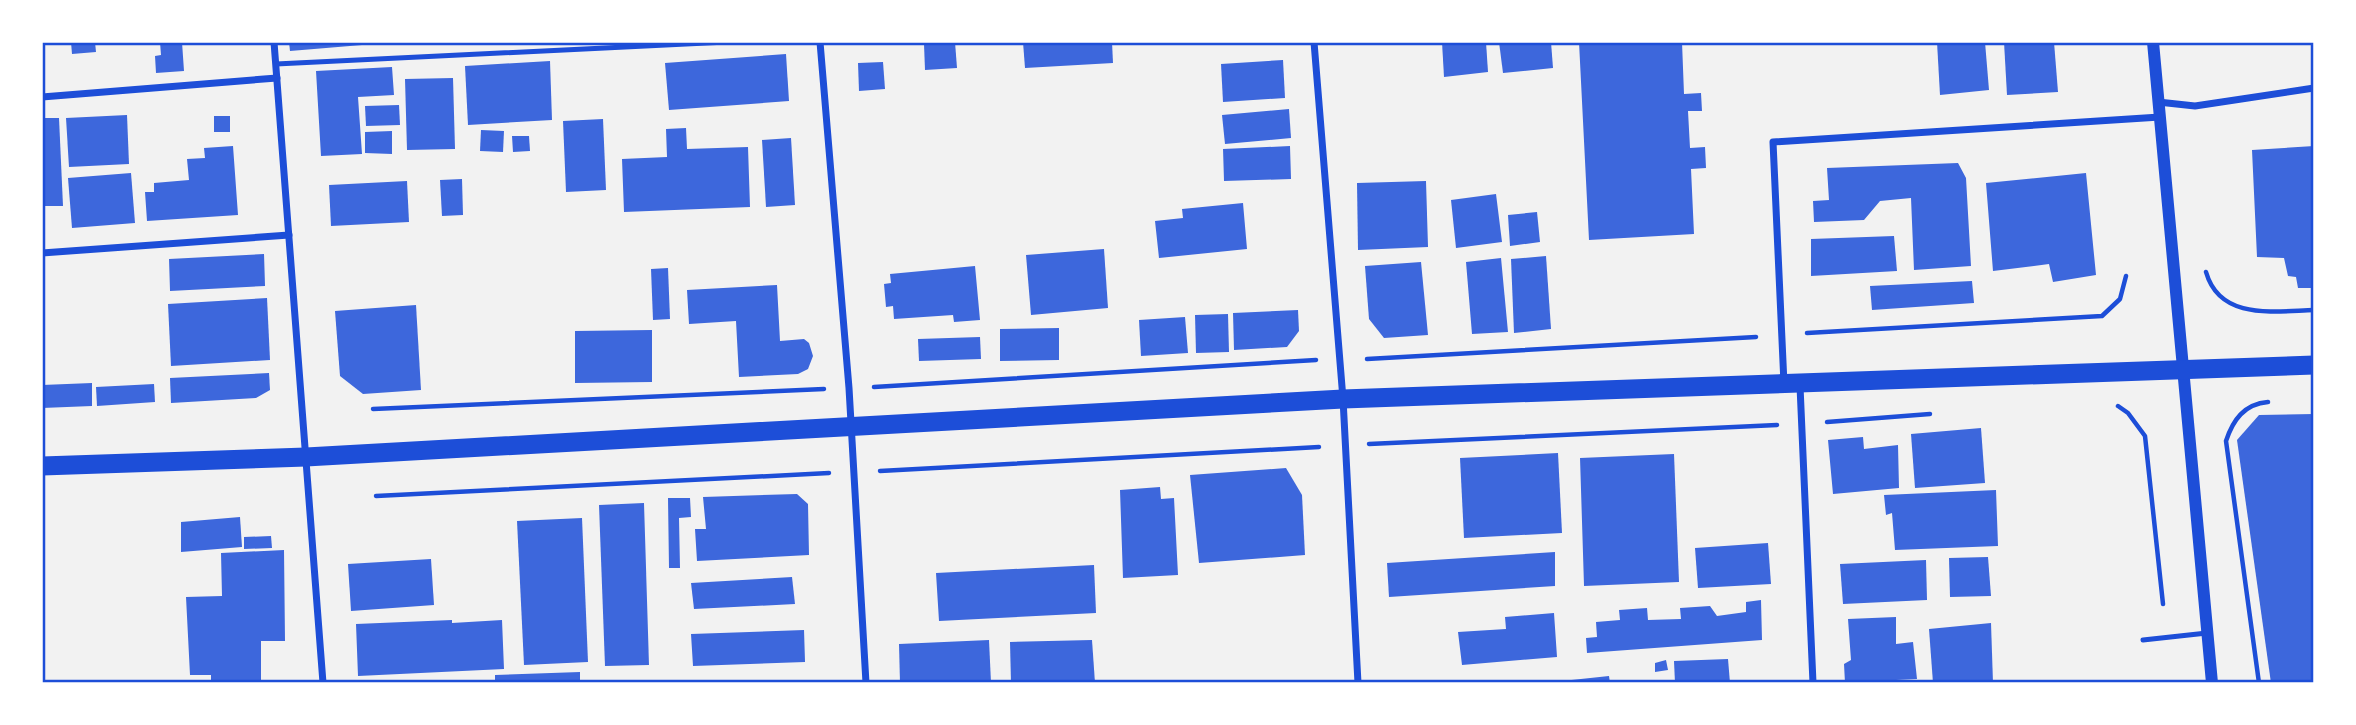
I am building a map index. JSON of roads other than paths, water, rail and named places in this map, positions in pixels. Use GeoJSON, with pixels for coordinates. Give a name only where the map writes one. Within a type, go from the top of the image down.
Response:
{"type":"FeatureCollection","features":[{"type":"Feature","properties":{"kind":"highway"},"geometry":{"type":"LineString","coordinates":[[42,466],[306,457],[1343,399],[1792,386],[2314,365]]}},
{"type":"Feature","properties":{"kind":"street"},"geometry":{"type":"LineString","coordinates":[[274,42],[323,683]]}},
{"type":"Feature","properties":{"kind":"street"},"geometry":{"type":"LineString","coordinates":[[820,42],[849,388],[866,683]]}},
{"type":"Feature","properties":{"kind":"street"},"geometry":{"type":"LineString","coordinates":[[1314,42],[1343,399],[1358,683]]}},
{"type":"Feature","properties":{"kind":"street"},"geometry":{"type":"LineString","coordinates":[[2153,42],[2212,683]]}},
{"type":"Feature","properties":{"kind":"street"},"geometry":{"type":"LineString","coordinates":[[42,97],[277,78]]}},
{"type":"Feature","properties":{"kind":"street"},"geometry":{"type":"LineString","coordinates":[[2158,102],[2194,106],[2314,88]]}},
{"type":"Feature","properties":{"kind":"street"},"geometry":{"type":"LineString","coordinates":[[1813,683],[1792,386],[1782,335],[1773,142],[2160,117]]}},
{"type":"Feature","properties":{"kind":"street"},"geometry":{"type":"LineString","coordinates":[[42,253],[289,235]]}},
{"type":"Feature","properties":{"kind":"lane"},"geometry":{"type":"LineString","coordinates":[[276,64],[727,42]]}},
{"type":"Feature","properties":{"kind":"lane"},"geometry":{"type":"LineString","coordinates":[[2143,640],[2207,633]]}}]}
